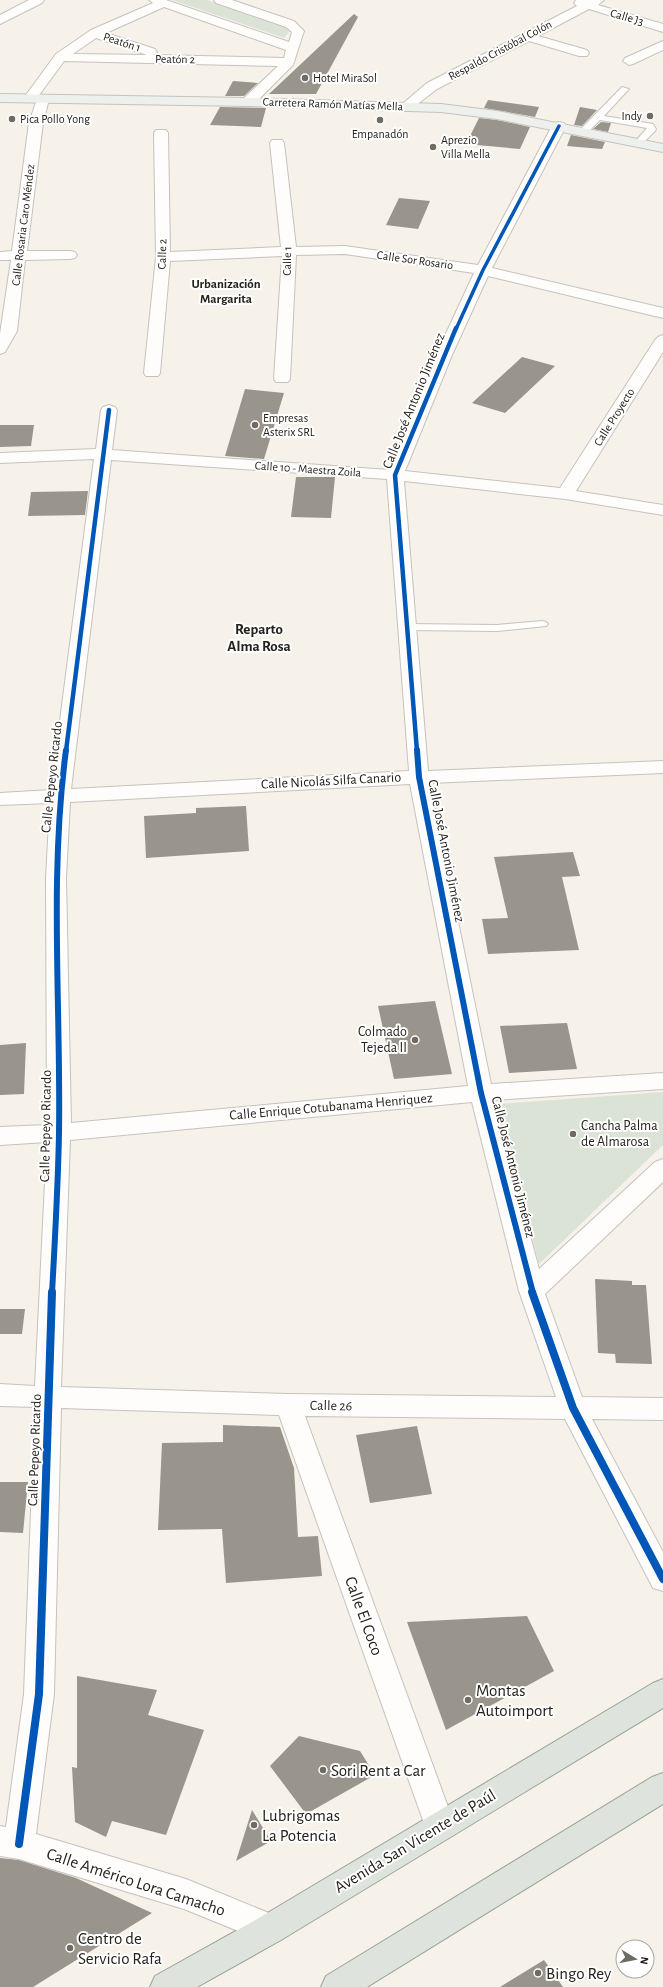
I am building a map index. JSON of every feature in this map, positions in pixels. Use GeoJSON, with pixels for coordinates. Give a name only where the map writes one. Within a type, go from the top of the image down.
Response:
{"type":"FeatureCollection","features":[{"type":"Feature","properties":{"kind":"main road","name":"Carretera Ramón Matías Mella"},"geometry":{"type":"LineString","coordinates":[[0,98],[406,106],[497,115],[559,126],[663,148]]}},
{"type":"Feature","properties":{"kind":"main road","name":"Avenida San Vicente de Paúl"},"geometry":{"type":"LineString","coordinates":[[166,1987],[270,1929],[663,1692]]}},
{"type":"Feature","properties":{"kind":"main road"},"geometry":{"type":"LineString","coordinates":[[337,1987],[663,1787]]}},
{"type":"Feature","properties":{"kind":"street"},"geometry":{"type":"LineString","coordinates":[[0,20],[38,0]]}},
{"type":"Feature","properties":{"kind":"street"},"geometry":{"type":"LineString","coordinates":[[220,0],[290,24],[298,31],[290,62],[248,102]]}},
{"type":"Feature","properties":{"kind":"street","name":"Calle J3"},"geometry":{"type":"LineString","coordinates":[[568,0],[593,3],[663,28]]}},
{"type":"Feature","properties":{"kind":"street"},"geometry":{"type":"LineString","coordinates":[[36,99],[60,57],[95,33],[159,1],[293,48]]}},
{"type":"Feature","properties":{"kind":"street","name":"Respaldo Cristóbal Colón"},"geometry":{"type":"LineString","coordinates":[[406,106],[432,86],[526,36],[593,3]]}},
{"type":"Feature","properties":{"kind":"street","name":"Peatón 1"},"geometry":{"type":"LineString","coordinates":[[95,33],[172,59]]}},
{"type":"Feature","properties":{"kind":"street"},"geometry":{"type":"LineString","coordinates":[[526,36],[583,53]]}},
{"type":"Feature","properties":{"kind":"street"},"geometry":{"type":"LineString","coordinates":[[629,61],[663,45]]}},
{"type":"Feature","properties":{"kind":"street","name":"Peatón 2"},"geometry":{"type":"LineString","coordinates":[[60,57],[290,62]]}},
{"type":"Feature","properties":{"kind":"street","name":"Calle Rosaria Caro Méndez"},"geometry":{"type":"LineString","coordinates":[[0,349],[9,331],[36,123],[36,99]]}},
{"type":"Feature","properties":{"kind":"street","name":"Calle José Antonio Jiménez"},"geometry":{"type":"LineString","coordinates":[[559,126],[483,270],[444,355],[395,475],[419,777],[482,1093],[532,1291],[573,1408],[663,1579]]}},
{"type":"Feature","properties":{"kind":"street","name":"Calle 2"},"geometry":{"type":"LineString","coordinates":[[152,373],[163,257],[161,134]]}},
{"type":"Feature","properties":{"kind":"street","name":"Calle 1"},"geometry":{"type":"LineString","coordinates":[[277,143],[289,251],[282,379]]}},
{"type":"Feature","properties":{"kind":"street","name":"Calle Sor Rosario"},"geometry":{"type":"LineString","coordinates":[[163,257],[345,250],[483,270],[663,313]]}},
{"type":"Feature","properties":{"kind":"street"},"geometry":{"type":"LineString","coordinates":[[0,256],[70,255]]}},
{"type":"Feature","properties":{"kind":"street","name":"Calle Proyecto"},"geometry":{"type":"LineString","coordinates":[[565,494],[663,340]]}},
{"type":"Feature","properties":{"kind":"street","name":"Calle Pepeyo Ricardo"},"geometry":{"type":"LineString","coordinates":[[10,1843],[39,1694],[48,1397],[60,1133],[56,878],[60,795],[109,410]]}},
{"type":"Feature","properties":{"kind":"street","name":"Calle 10 - Maestra Zoila"},"geometry":{"type":"LineString","coordinates":[[0,458],[104,454],[395,475],[565,494],[663,510]]}},
{"type":"Feature","properties":{"kind":"street","name":"Calle Nicolás Silfa Canario"},"geometry":{"type":"LineString","coordinates":[[0,800],[60,795],[419,777],[663,767]]}},
{"type":"Feature","properties":{"kind":"street","name":"Calle Enrique Cotubanama Henriquez"},"geometry":{"type":"LineString","coordinates":[[0,1136],[60,1133],[482,1093],[663,1081]]}},
{"type":"Feature","properties":{"kind":"street"},"geometry":{"type":"LineString","coordinates":[[532,1291],[663,1168]]}},
{"type":"Feature","properties":{"kind":"street","name":"Calle 26"},"geometry":{"type":"LineString","coordinates":[[0,1395],[288,1405],[663,1409]]}},
{"type":"Feature","properties":{"kind":"street","name":"Calle El Coco"},"geometry":{"type":"LineString","coordinates":[[288,1405],[440,1826]]}},
{"type":"Feature","properties":{"kind":"street","name":"Calle Américo Lora Camacho"},"geometry":{"type":"LineString","coordinates":[[10,1843],[186,1894],[270,1929]]}},
{"type":"Feature","properties":{"kind":"lane"},"geometry":{"type":"LineString","coordinates":[[584,131],[625,89]]}},
{"type":"Feature","properties":{"kind":"lane"},"geometry":{"type":"LineString","coordinates":[[598,117],[650,126],[652,129],[638,143]]}},
{"type":"Feature","properties":{"kind":"lane"},"geometry":{"type":"LineString","coordinates":[[407,626],[497,628],[542,624]]}},
{"type":"Feature","properties":{"kind":"shaded area"},"geometry":{"type":"Polygon","coordinates":[[[172,0],[207,0],[283,26],[290,31],[284,38],[172,0]]]}},
{"type":"Feature","properties":{"kind":"shaded area"},"geometry":{"type":"Polygon","coordinates":[[[663,1092],[663,1145],[539,1264],[497,1104],[663,1092]]]}},
{"type":"Feature","properties":{"kind":"building"},"geometry":{"type":"Polygon","coordinates":[[[354,14],[358,17],[316,94],[269,94],[354,14]]]}},
{"type":"Feature","properties":{"kind":"building"},"geometry":{"type":"Polygon","coordinates":[[[233,81],[258,83],[244,96],[225,96],[233,81]]]}},
{"type":"Feature","properties":{"kind":"building"},"geometry":{"type":"Polygon","coordinates":[[[488,100],[539,107],[535,117],[484,108],[488,100]]]}},
{"type":"Feature","properties":{"kind":"building"},"geometry":{"type":"Polygon","coordinates":[[[220,107],[266,108],[261,127],[210,125],[220,107]]]}},
{"type":"Feature","properties":{"kind":"building"},"geometry":{"type":"Polygon","coordinates":[[[580,107],[597,110],[582,126],[574,125],[580,107]]]}},
{"type":"Feature","properties":{"kind":"building"},"geometry":{"type":"Polygon","coordinates":[[[479,118],[530,127],[520,149],[466,144],[479,118]]]}},
{"type":"Feature","properties":{"kind":"building"},"geometry":{"type":"Polygon","coordinates":[[[601,122],[611,123],[608,132],[593,129],[601,122]]]}},
{"type":"Feature","properties":{"kind":"building"},"geometry":{"type":"Polygon","coordinates":[[[571,135],[605,142],[602,149],[567,146],[571,135]]]}},
{"type":"Feature","properties":{"kind":"building"},"geometry":{"type":"Polygon","coordinates":[[[399,198],[430,201],[418,229],[386,225],[399,198]]]}},
{"type":"Feature","properties":{"kind":"building"},"geometry":{"type":"Polygon","coordinates":[[[522,357],[555,366],[505,413],[472,403],[522,357]]]}},
{"type":"Feature","properties":{"kind":"building","name":"Empresas Asterix SRL"},"geometry":{"type":"Polygon","coordinates":[[[245,389],[284,393],[264,459],[225,456],[245,389]]]}},
{"type":"Feature","properties":{"kind":"building"},"geometry":{"type":"Polygon","coordinates":[[[0,425],[34,425],[31,446],[0,447],[0,425]]]}},
{"type":"Feature","properties":{"kind":"building"},"geometry":{"type":"Polygon","coordinates":[[[296,477],[335,477],[331,518],[291,517],[296,477]]]}},
{"type":"Feature","properties":{"kind":"building"},"geometry":{"type":"Polygon","coordinates":[[[88,491],[85,515],[28,516],[31,492],[88,491]]]}},
{"type":"Feature","properties":{"kind":"building"},"geometry":{"type":"Polygon","coordinates":[[[246,806],[249,851],[146,858],[144,816],[196,813],[196,808],[246,806]]]}},
{"type":"Feature","properties":{"kind":"building"},"geometry":{"type":"Polygon","coordinates":[[[573,852],[580,876],[562,877],[579,950],[488,954],[482,919],[508,918],[494,857],[573,852]]]}},
{"type":"Feature","properties":{"kind":"building","name":"Colmado Tejeda II"},"geometry":{"type":"Polygon","coordinates":[[[435,1001],[452,1074],[394,1079],[378,1006],[435,1001]]]}},
{"type":"Feature","properties":{"kind":"building"},"geometry":{"type":"Polygon","coordinates":[[[567,1023],[577,1069],[509,1073],[500,1026],[567,1023]]]}},
{"type":"Feature","properties":{"kind":"building"},"geometry":{"type":"Polygon","coordinates":[[[26,1043],[24,1094],[0,1095],[0,1045],[26,1043]]]}},
{"type":"Feature","properties":{"kind":"building"},"geometry":{"type":"Polygon","coordinates":[[[595,1279],[632,1281],[632,1285],[646,1285],[652,1364],[616,1363],[615,1354],[598,1353],[595,1279]]]}},
{"type":"Feature","properties":{"kind":"building"},"geometry":{"type":"Polygon","coordinates":[[[0,1309],[25,1309],[22,1334],[0,1334],[0,1309]]]}},
{"type":"Feature","properties":{"kind":"building"},"geometry":{"type":"Polygon","coordinates":[[[223,1425],[280,1427],[294,1468],[298,1537],[318,1536],[322,1576],[226,1583],[222,1529],[158,1530],[162,1443],[223,1442],[223,1425]]]}},
{"type":"Feature","properties":{"kind":"building"},"geometry":{"type":"Polygon","coordinates":[[[417,1426],[432,1494],[370,1503],[356,1435],[417,1426]]]}},
{"type":"Feature","properties":{"kind":"building"},"geometry":{"type":"Polygon","coordinates":[[[0,1482],[28,1482],[23,1533],[0,1532],[0,1482]]]}},
{"type":"Feature","properties":{"kind":"building","name":"Montas Autoimport"},"geometry":{"type":"Polygon","coordinates":[[[527,1616],[554,1671],[446,1730],[407,1622],[527,1616]]]}},
{"type":"Feature","properties":{"kind":"building"},"geometry":{"type":"Polygon","coordinates":[[[77,1676],[157,1690],[148,1715],[204,1730],[166,1835],[112,1821],[106,1837],[75,1822],[72,1767],[77,1768],[77,1676]]]}},
{"type":"Feature","properties":{"kind":"building","name":"Sori Rent a Car"},"geometry":{"type":"Polygon","coordinates":[[[299,1736],[360,1751],[375,1775],[306,1814],[270,1766],[299,1736]]]}},
{"type":"Feature","properties":{"kind":"building","name":"Lubrigomas La Potencia"},"geometry":{"type":"Polygon","coordinates":[[[252,1810],[271,1841],[236,1861],[252,1810]]]}},
{"type":"Feature","properties":{"kind":"building"},"geometry":{"type":"Polygon","coordinates":[[[0,1858],[19,1860],[76,1878],[152,1913],[33,1987],[0,1987],[0,1858]]]}},
{"type":"Feature","properties":{"kind":"building","name":"Bingo Rey"},"geometry":{"type":"Polygon","coordinates":[[[544,1960],[563,1987],[500,1987],[544,1960]]]}},
{"type":"Feature","properties":{"kind":"cycle path"},"geometry":{"type":"LineString","coordinates":[[559,126],[483,270],[444,355],[395,475],[419,777],[481,1093],[532,1291],[573,1408],[663,1579]]}},
{"type":"Feature","properties":{"kind":"cycle path"},"geometry":{"type":"LineString","coordinates":[[19,1844],[39,1694],[48,1397],[59,1133],[56,878],[60,795],[109,410]]}},
{"type":"Feature","properties":{"kind":"place","name":"Hotel MiraSol"},"geometry":{"type":"Point","coordinates":[305,78]}},
{"type":"Feature","properties":{"kind":"place","name":"Indy"},"geometry":{"type":"Point","coordinates":[650,116]}},
{"type":"Feature","properties":{"kind":"place","name":"Pica Pollo Yong"},"geometry":{"type":"Point","coordinates":[12,119]}},
{"type":"Feature","properties":{"kind":"place","name":"Empanadón"},"geometry":{"type":"Point","coordinates":[380,120]}},
{"type":"Feature","properties":{"kind":"place","name":"Aprezio Villa Mella"},"geometry":{"type":"Point","coordinates":[433,147]}},
{"type":"Feature","properties":{"kind":"place","name":"Empresas Asterix SRL"},"geometry":{"type":"Point","coordinates":[255,425]}},
{"type":"Feature","properties":{"kind":"place","name":"Colmado Tejeda II"},"geometry":{"type":"Point","coordinates":[415,1040]}},
{"type":"Feature","properties":{"kind":"place","name":"Cancha Palma de Almarosa"},"geometry":{"type":"Point","coordinates":[573,1134]}},
{"type":"Feature","properties":{"kind":"place","name":"Montas Autoimport"},"geometry":{"type":"Point","coordinates":[468,1700]}},
{"type":"Feature","properties":{"kind":"place","name":"Sori Rent a Car"},"geometry":{"type":"Point","coordinates":[323,1770]}},
{"type":"Feature","properties":{"kind":"place","name":"Lubrigomas La Potencia"},"geometry":{"type":"Point","coordinates":[254,1825]}},
{"type":"Feature","properties":{"kind":"place","name":"Centro de Servicio Rafa"},"geometry":{"type":"Point","coordinates":[70,1948]}},
{"type":"Feature","properties":{"kind":"place","name":"Bingo Rey"},"geometry":{"type":"Point","coordinates":[538,1973]}},
{"type":"Feature","properties":{"kind":"district","name":"Urbanización Margarita"},"geometry":{"type":"Point","coordinates":[226,292]}},
{"type":"Feature","properties":{"kind":"district","name":"Reparto Alma Rosa"},"geometry":{"type":"Point","coordinates":[259,638]}}]}
